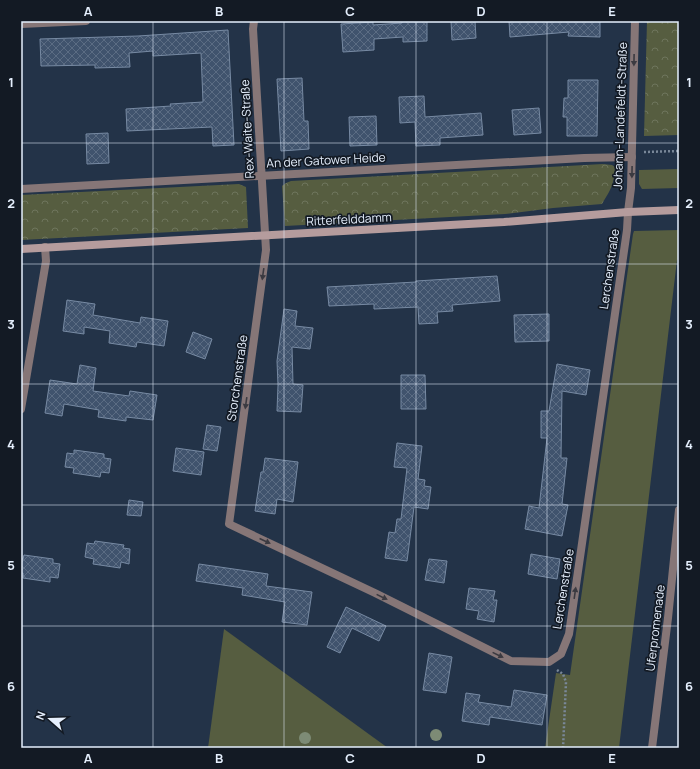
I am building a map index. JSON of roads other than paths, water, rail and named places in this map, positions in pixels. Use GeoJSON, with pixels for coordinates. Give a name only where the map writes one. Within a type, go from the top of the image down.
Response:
{"type":"FeatureCollection","features":[{"type":"Feature","properties":{"kind":"main road","name":"Ritterfelddamm"},"geometry":{"type":"LineString","coordinates":[[21,248],[45,248],[504,222],[628,212],[679,210]]}},
{"type":"Feature","properties":{"kind":"street"},"geometry":{"type":"LineString","coordinates":[[21,24],[86,21]]}},
{"type":"Feature","properties":{"kind":"street","name":"Rex-Waite-Straße"},"geometry":{"type":"LineString","coordinates":[[254,21],[266,235]]}},
{"type":"Feature","properties":{"kind":"street","name":"Johann-Landefeldt-Straße"},"geometry":{"type":"LineString","coordinates":[[628,212],[631,188],[635,21]]}},
{"type":"Feature","properties":{"kind":"street","name":"An der Gatower Heide"},"geometry":{"type":"LineString","coordinates":[[21,189],[632,155]]}},
{"type":"Feature","properties":{"kind":"street","name":"Lerchenstraße"},"geometry":{"type":"LineString","coordinates":[[230,524],[511,661],[549,662],[561,654],[569,634],[627,230],[628,212]]}},
{"type":"Feature","properties":{"kind":"street","name":"Storchenstraße"},"geometry":{"type":"LineString","coordinates":[[230,524],[266,250],[266,235]]}},
{"type":"Feature","properties":{"kind":"street"},"geometry":{"type":"LineString","coordinates":[[21,409],[46,261],[45,248]]}},
{"type":"Feature","properties":{"kind":"street","name":"Uferpromenade"},"geometry":{"type":"LineString","coordinates":[[652,748],[668,618],[679,510]]}}]}
